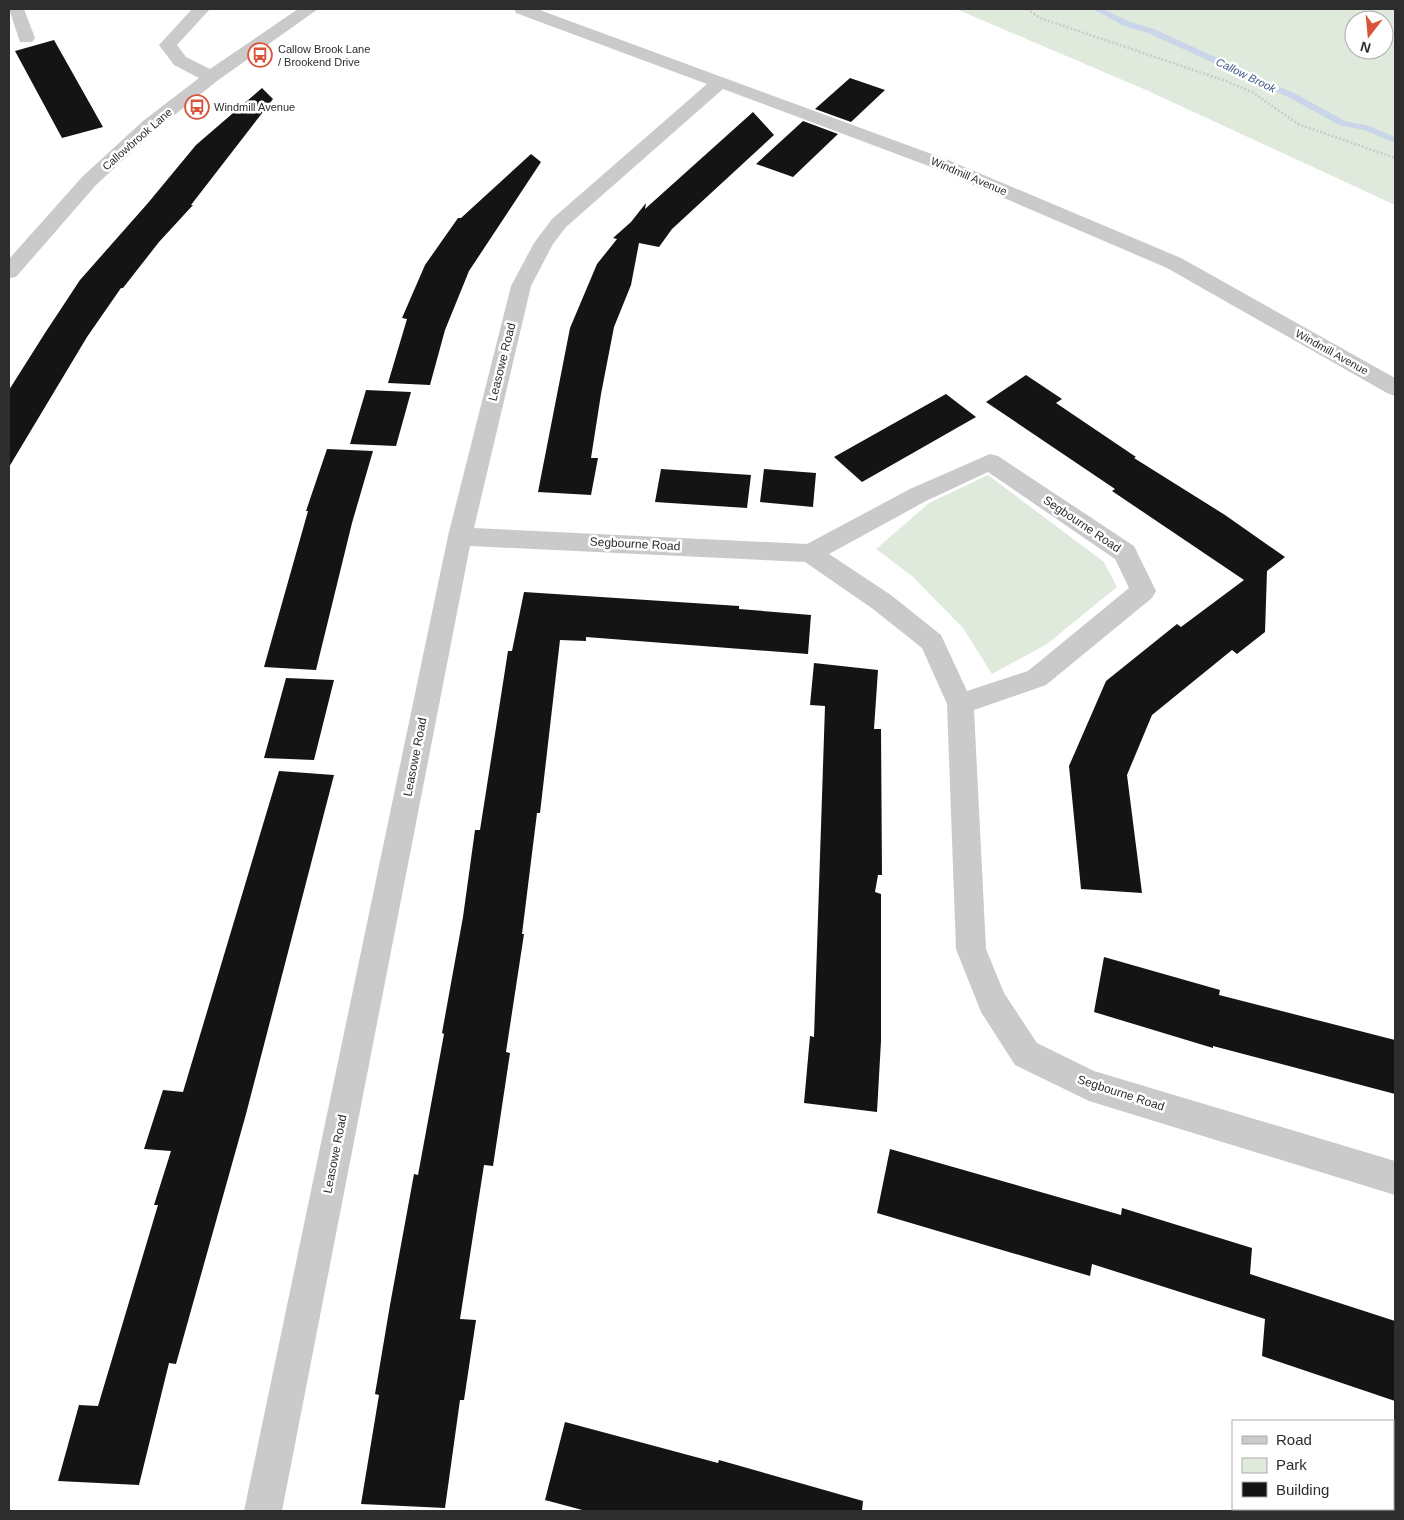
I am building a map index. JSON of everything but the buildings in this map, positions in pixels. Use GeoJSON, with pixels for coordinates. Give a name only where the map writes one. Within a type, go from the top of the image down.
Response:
{"type":"FeatureCollection","features":[{"type":"Feature","properties":{"kind":"street"},"geometry":{"type":"LineString","coordinates":[[16,9],[26,38]]}},
{"type":"Feature","properties":{"kind":"street"},"geometry":{"type":"LineString","coordinates":[[201,9],[168,45],[180,61],[211,77]]}},
{"type":"Feature","properties":{"kind":"street","name":"Callowbrook Lane"},"geometry":{"type":"LineString","coordinates":[[9,272],[89,182],[150,125],[211,77],[309,9]]}},
{"type":"Feature","properties":{"kind":"street","name":"Windmill Avenue"},"geometry":{"type":"LineString","coordinates":[[522,9],[941,164],[1174,263],[1395,388]]}},
{"type":"Feature","properties":{"kind":"street","name":"Leasowe Road"},"geometry":{"type":"LineString","coordinates":[[263,1511],[460,536],[521,286],[544,243],[559,223],[719,83]]}},
{"type":"Feature","properties":{"kind":"street","name":"Segbourne Road"},"geometry":{"type":"LineString","coordinates":[[460,536],[810,552],[918,495],[990,462],[1125,554],[1143,591],[1037,678],[960,704]]}},
{"type":"Feature","properties":{"kind":"street","name":"Segbourne Road"},"geometry":{"type":"LineString","coordinates":[[810,552],[882,602],[932,642],[960,704],[971,949],[992,1002],[1026,1054],[1089,1085],[1395,1178]]}},
{"type":"Feature","properties":{"kind":"path"},"geometry":{"type":"LineString","coordinates":[[1027,9],[1040,18],[1226,81],[1252,92],[1298,124],[1395,158]]}},
{"type":"Feature","properties":{"kind":"green space"},"geometry":{"type":"Polygon","coordinates":[[[956,9],[1395,9],[1395,205],[1146,90],[956,9]]]}},
{"type":"Feature","properties":{"kind":"green space"},"geometry":{"type":"Polygon","coordinates":[[[988,475],[1104,562],[1117,587],[1047,644],[992,674],[963,628],[912,576],[876,549],[929,503],[988,475]]]}},
{"type":"Feature","properties":{"kind":"waterway","name":"Callow Brook"},"geometry":{"type":"LineString","coordinates":[[1097,9],[1127,24],[1151,31],[1220,62],[1295,97],[1342,123],[1366,128],[1395,140]]}},
{"type":"Feature","properties":{"kind":"place","name":"Callow Brook Lane / Brookend Drive"},"geometry":{"type":"Point","coordinates":[260,55]}},
{"type":"Feature","properties":{"kind":"place","name":"Windmill Avenue"},"geometry":{"type":"Point","coordinates":[197,107]}}]}
